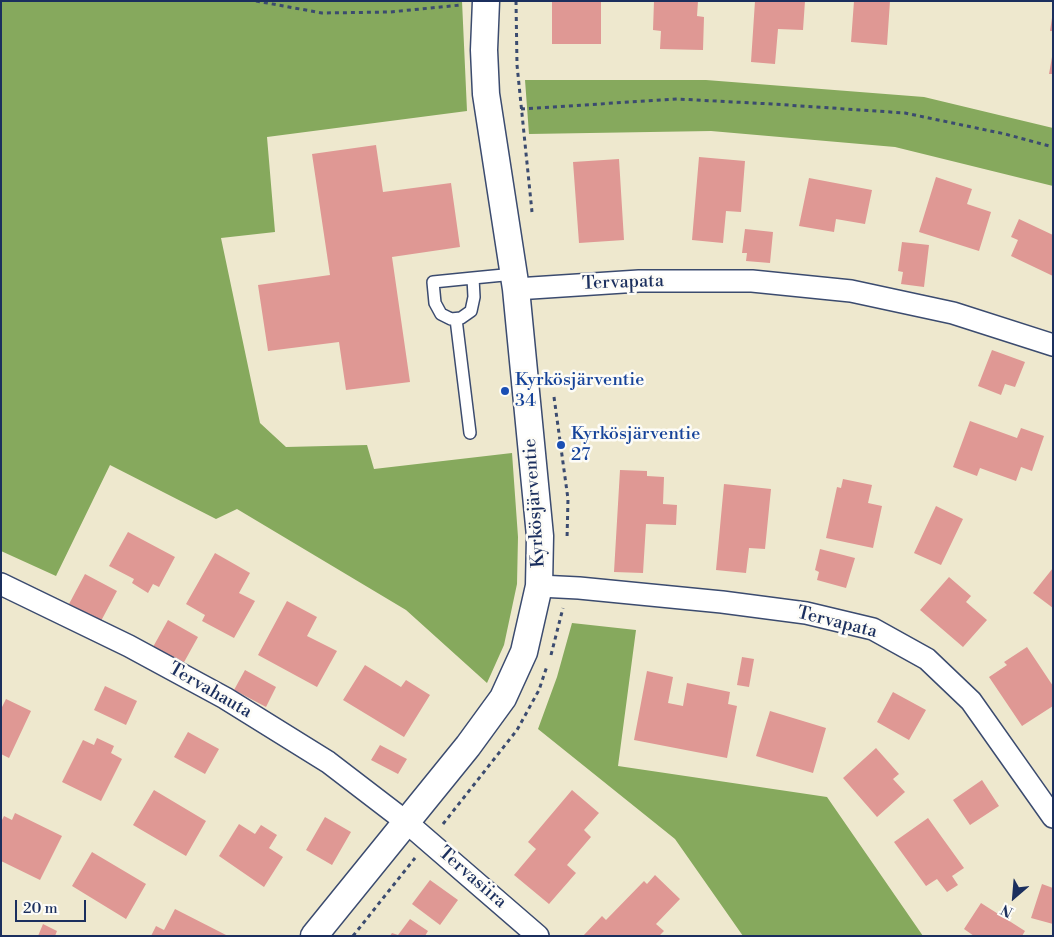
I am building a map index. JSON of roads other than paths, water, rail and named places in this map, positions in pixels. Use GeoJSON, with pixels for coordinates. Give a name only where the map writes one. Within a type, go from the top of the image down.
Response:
{"type":"FeatureCollection","features":[{"type":"Feature","properties":{"kind":"street","name":"Kyrkösjärventie"},"geometry":{"type":"LineString","coordinates":[[314,936],[405,821],[468,746],[503,698],[524,652],[539,586],[540,536],[515,281],[486,94],[484,50],[486,3]]}},
{"type":"Feature","properties":{"kind":"street","name":"Tervapata"},"geometry":{"type":"LineString","coordinates":[[515,281],[752,281],[851,291],[953,313],[1053,345]]}},
{"type":"Feature","properties":{"kind":"street","name":"Tervahauta"},"geometry":{"type":"LineString","coordinates":[[1,584],[129,646],[225,698],[328,762],[405,821]]}},
{"type":"Feature","properties":{"kind":"street","name":"Tervapata"},"geometry":{"type":"LineString","coordinates":[[539,586],[579,588],[731,603],[806,613],[873,629],[927,658],[970,701],[1053,817]]}},
{"type":"Feature","properties":{"kind":"street","name":"Tervasiira"},"geometry":{"type":"LineString","coordinates":[[405,821],[538,936]]}},
{"type":"Feature","properties":{"kind":"lane"},"geometry":{"type":"LineString","coordinates":[[473,278],[474,297],[471,310],[461,318],[456,319],[451,319],[441,314],[435,303],[432,282],[473,278],[515,281]]}},
{"type":"Feature","properties":{"kind":"lane"},"geometry":{"type":"LineString","coordinates":[[456,319],[470,433]]}},
{"type":"Feature","properties":{"kind":"place","name":"Kyrkösjärventie 34"},"geometry":{"type":"Point","coordinates":[505,391]}},
{"type":"Feature","properties":{"kind":"place","name":"Kyrkösjärventie 27"},"geometry":{"type":"Point","coordinates":[561,445]}}]}
